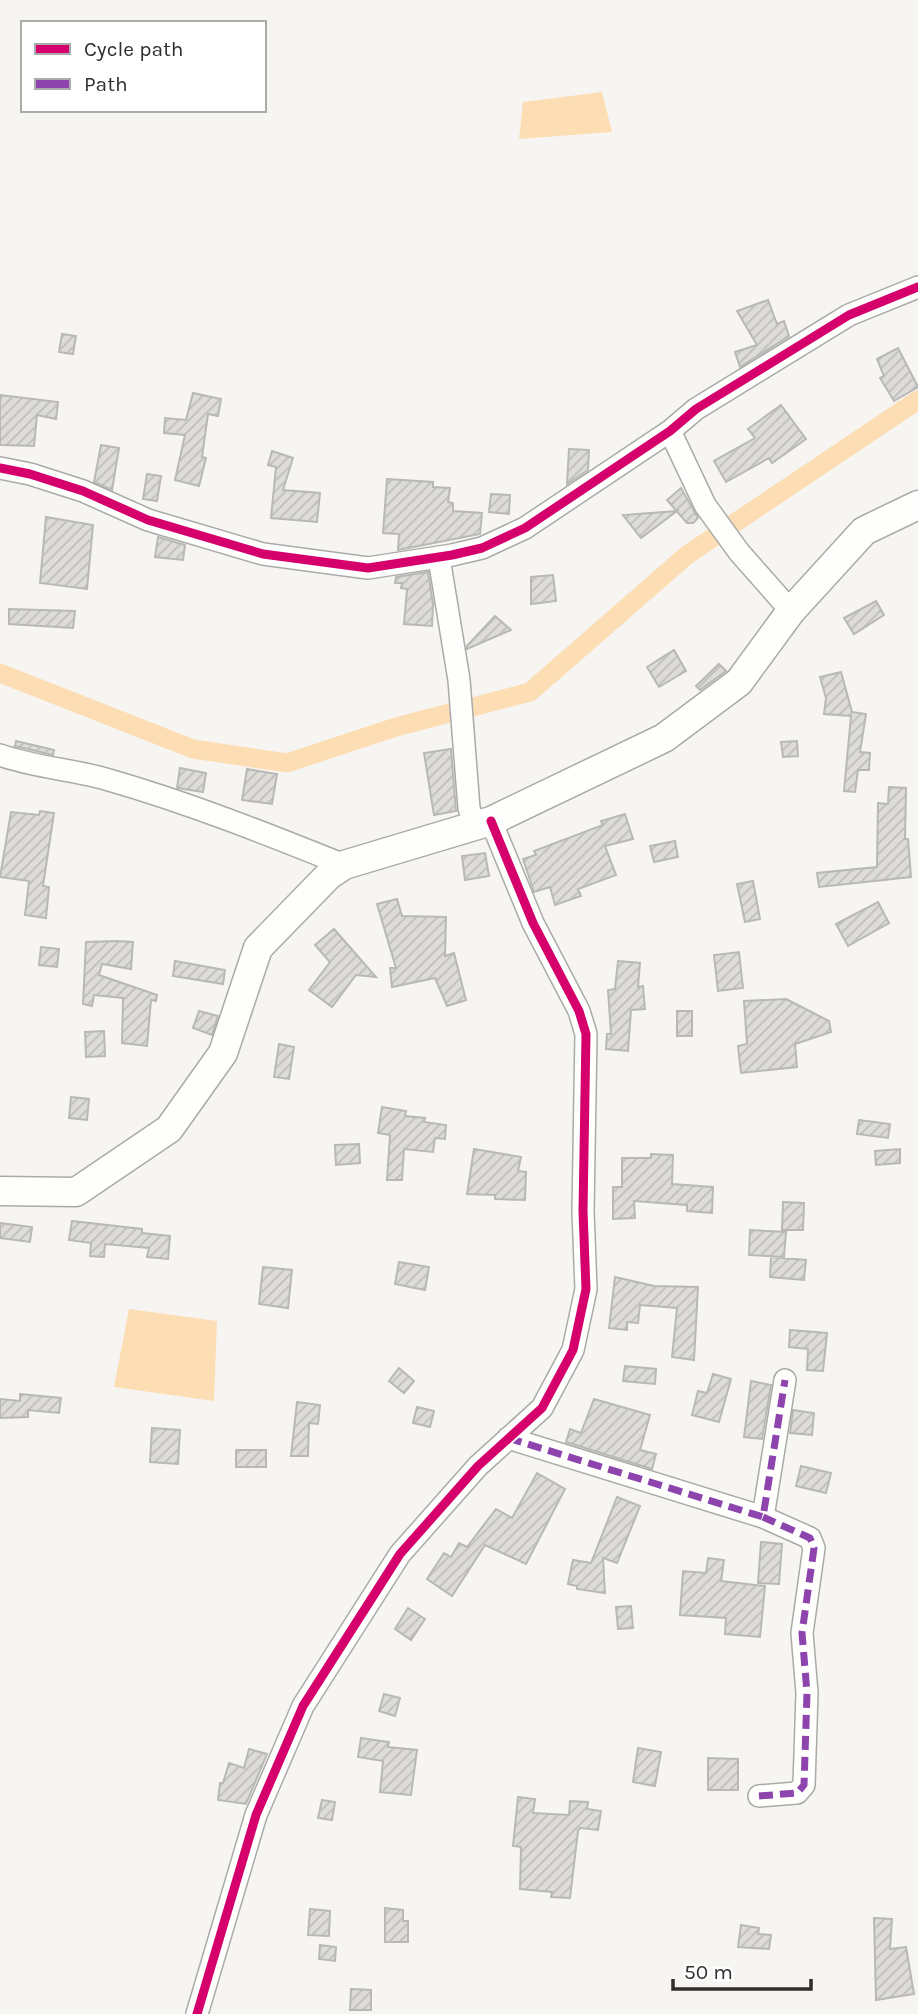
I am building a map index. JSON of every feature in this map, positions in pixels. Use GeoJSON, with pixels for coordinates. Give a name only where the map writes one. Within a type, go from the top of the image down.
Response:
{"type":"FeatureCollection","features":[{"type":"Feature","properties":{"kind":"main road"},"geometry":{"type":"LineString","coordinates":[[0,1191],[76,1192],[169,1129],[223,1053],[258,948],[329,875],[344,865],[483,824],[664,737],[739,682],[791,611],[864,531],[918,505]]}},
{"type":"Feature","properties":{"kind":"street"},"geometry":{"type":"LineString","coordinates":[[0,468],[83,491],[148,520],[263,554],[368,568],[439,558],[482,548],[525,528],[670,431],[696,409],[849,315],[918,287]]}},
{"type":"Feature","properties":{"kind":"street"},"geometry":{"type":"LineString","coordinates":[[670,431],[705,505],[739,552],[791,611]]}},
{"type":"Feature","properties":{"kind":"street"},"geometry":{"type":"LineString","coordinates":[[197,2014],[256,1815],[303,1706],[400,1554],[445,1501],[542,1408],[573,1350],[581,1323],[586,1289],[583,1211],[586,1034],[579,1011],[483,824],[469,808],[459,680],[439,558]]}},
{"type":"Feature","properties":{"kind":"street"},"geometry":{"type":"LineString","coordinates":[[0,755],[32,767],[107,779],[265,833],[344,865]]}},
{"type":"Feature","properties":{"kind":"street"},"geometry":{"type":"LineString","coordinates":[[763,1517],[785,1380]]}},
{"type":"Feature","properties":{"kind":"street"},"geometry":{"type":"LineString","coordinates":[[508,1438],[763,1517],[810,1538],[814,1548],[802,1633],[807,1693],[804,1784],[797,1793],[759,1796]]}},
{"type":"Feature","properties":{"kind":"shaded area"},"geometry":{"type":"Polygon","coordinates":[[[602,92],[612,132],[519,139],[523,102],[602,92]]]}},
{"type":"Feature","properties":{"kind":"shaded area"},"geometry":{"type":"Polygon","coordinates":[[[129,1309],[217,1321],[214,1401],[114,1387],[129,1309]]]}},
{"type":"Feature","properties":{"kind":"building"},"geometry":{"type":"Polygon","coordinates":[[[768,300],[777,324],[784,321],[789,336],[740,367],[735,352],[757,345],[737,311],[768,300]]]}},
{"type":"Feature","properties":{"kind":"building"},"geometry":{"type":"Polygon","coordinates":[[[62,334],[76,336],[73,354],[59,352],[62,334]]]}},
{"type":"Feature","properties":{"kind":"building"},"geometry":{"type":"Polygon","coordinates":[[[898,348],[918,387],[894,401],[880,378],[884,376],[877,359],[898,348]]]}},
{"type":"Feature","properties":{"kind":"building"},"geometry":{"type":"Polygon","coordinates":[[[193,393],[221,399],[218,416],[208,414],[202,457],[206,458],[199,486],[175,480],[185,435],[164,433],[165,418],[186,420],[193,393]]]}},
{"type":"Feature","properties":{"kind":"building"},"geometry":{"type":"Polygon","coordinates":[[[0,395],[58,402],[56,419],[37,415],[34,446],[0,445],[0,395]]]}},
{"type":"Feature","properties":{"kind":"building"},"geometry":{"type":"Polygon","coordinates":[[[781,405],[806,439],[772,463],[769,458],[726,482],[714,461],[755,438],[748,429],[781,405]]]}},
{"type":"Feature","properties":{"kind":"building"},"geometry":{"type":"Polygon","coordinates":[[[101,445],[119,448],[112,490],[94,482],[101,445]]]}},
{"type":"Feature","properties":{"kind":"building"},"geometry":{"type":"Polygon","coordinates":[[[569,449],[589,450],[588,470],[567,484],[569,449]]]}},
{"type":"Feature","properties":{"kind":"building"},"geometry":{"type":"Polygon","coordinates":[[[272,451],[293,458],[283,490],[320,493],[317,522],[271,518],[276,467],[268,465],[272,451]]]}},
{"type":"Feature","properties":{"kind":"building"},"geometry":{"type":"Polygon","coordinates":[[[147,474],[161,476],[157,501],[143,499],[147,474]]]}},
{"type":"Feature","properties":{"kind":"building"},"geometry":{"type":"Polygon","coordinates":[[[387,479],[433,482],[433,487],[450,488],[448,502],[453,503],[453,511],[482,513],[480,534],[398,550],[399,534],[383,533],[387,479]]]}},
{"type":"Feature","properties":{"kind":"building"},"geometry":{"type":"Polygon","coordinates":[[[681,488],[698,518],[693,523],[687,523],[667,500],[681,488]]]}},
{"type":"Feature","properties":{"kind":"building"},"geometry":{"type":"Polygon","coordinates":[[[491,494],[510,495],[509,514],[489,512],[491,494]]]}},
{"type":"Feature","properties":{"kind":"building"},"geometry":{"type":"Polygon","coordinates":[[[677,511],[641,538],[623,515],[677,511]]]}},
{"type":"Feature","properties":{"kind":"building"},"geometry":{"type":"Polygon","coordinates":[[[46,517],[93,525],[87,589],[40,583],[46,517]]]}},
{"type":"Feature","properties":{"kind":"building"},"geometry":{"type":"Polygon","coordinates":[[[158,537],[185,545],[183,560],[155,557],[158,537]]]}},
{"type":"Feature","properties":{"kind":"building"},"geometry":{"type":"Polygon","coordinates":[[[428,572],[433,604],[432,626],[404,624],[407,589],[401,588],[402,583],[395,583],[396,577],[428,572]]]}},
{"type":"Feature","properties":{"kind":"building"},"geometry":{"type":"Polygon","coordinates":[[[553,575],[556,601],[531,604],[531,577],[553,575]]]}},
{"type":"Feature","properties":{"kind":"building"},"geometry":{"type":"Polygon","coordinates":[[[876,601],[884,615],[854,634],[844,618],[876,601]]]}},
{"type":"Feature","properties":{"kind":"building"},"geometry":{"type":"Polygon","coordinates":[[[9,609],[75,611],[73,628],[9,624],[9,609]]]}},
{"type":"Feature","properties":{"kind":"building"},"geometry":{"type":"Polygon","coordinates":[[[495,616],[511,630],[467,649],[467,646],[495,616]]]}},
{"type":"Feature","properties":{"kind":"building"},"geometry":{"type":"Polygon","coordinates":[[[674,650],[686,671],[659,687],[647,667],[674,650]]]}},
{"type":"Feature","properties":{"kind":"building"},"geometry":{"type":"Polygon","coordinates":[[[719,664],[726,671],[700,690],[696,686],[719,664]]]}},
{"type":"Feature","properties":{"kind":"building"},"geometry":{"type":"Polygon","coordinates":[[[841,672],[852,712],[866,714],[860,752],[870,753],[869,770],[858,770],[855,792],[844,791],[851,716],[824,714],[826,698],[820,677],[841,672]]]}},
{"type":"Feature","properties":{"kind":"building"},"geometry":{"type":"Polygon","coordinates":[[[16,741],[54,750],[53,755],[15,746],[16,741]]]}},
{"type":"Feature","properties":{"kind":"building"},"geometry":{"type":"Polygon","coordinates":[[[797,741],[798,756],[783,757],[781,742],[797,741]]]}},
{"type":"Feature","properties":{"kind":"building"},"geometry":{"type":"Polygon","coordinates":[[[451,749],[456,811],[434,815],[424,753],[451,749]]]}},
{"type":"Feature","properties":{"kind":"building"},"geometry":{"type":"Polygon","coordinates":[[[180,768],[206,773],[203,792],[177,788],[180,768]]]}},
{"type":"Feature","properties":{"kind":"building"},"geometry":{"type":"Polygon","coordinates":[[[247,769],[277,774],[272,804],[242,800],[247,769]]]}},
{"type":"Feature","properties":{"kind":"building"},"geometry":{"type":"Polygon","coordinates":[[[889,787],[906,788],[905,839],[908,839],[911,877],[819,887],[817,873],[877,867],[878,803],[888,804],[889,787]]]}},
{"type":"Feature","properties":{"kind":"building"},"geometry":{"type":"Polygon","coordinates":[[[40,811],[54,813],[43,886],[49,887],[46,918],[25,915],[29,881],[0,877],[11,812],[39,815],[40,811]]]}},
{"type":"Feature","properties":{"kind":"building"},"geometry":{"type":"Polygon","coordinates":[[[625,814],[633,839],[605,846],[616,875],[578,889],[581,896],[555,905],[550,887],[534,892],[523,859],[536,855],[534,851],[603,825],[601,821],[625,814]]]}},
{"type":"Feature","properties":{"kind":"building"},"geometry":{"type":"Polygon","coordinates":[[[675,841],[678,857],[654,862],[650,846],[675,841]]]}},
{"type":"Feature","properties":{"kind":"building"},"geometry":{"type":"Polygon","coordinates":[[[485,853],[489,876],[465,880],[462,856],[485,853]]]}},
{"type":"Feature","properties":{"kind":"building"},"geometry":{"type":"Polygon","coordinates":[[[753,881],[760,919],[745,922],[737,884],[753,881]]]}},
{"type":"Feature","properties":{"kind":"building"},"geometry":{"type":"Polygon","coordinates":[[[397,899],[402,916],[446,917],[445,956],[454,953],[466,1000],[447,1006],[435,978],[392,987],[390,968],[396,968],[377,904],[397,899]]]}},
{"type":"Feature","properties":{"kind":"building"},"geometry":{"type":"Polygon","coordinates":[[[878,902],[889,923],[848,946],[836,924],[878,902]]]}},
{"type":"Feature","properties":{"kind":"building"},"geometry":{"type":"Polygon","coordinates":[[[334,929],[376,977],[356,975],[332,1007],[309,990],[330,962],[315,945],[334,929]]]}},
{"type":"Feature","properties":{"kind":"building"},"geometry":{"type":"Polygon","coordinates":[[[86,942],[133,942],[131,969],[102,964],[99,975],[157,995],[156,1001],[151,1000],[147,1046],[122,1043],[123,998],[94,995],[92,1006],[83,1004],[86,942]]]}},
{"type":"Feature","properties":{"kind":"building"},"geometry":{"type":"Polygon","coordinates":[[[41,947],[59,949],[57,967],[39,965],[41,947]]]}},
{"type":"Feature","properties":{"kind":"building"},"geometry":{"type":"Polygon","coordinates":[[[739,952],[743,988],[718,991],[714,955],[739,952]]]}},
{"type":"Feature","properties":{"kind":"building"},"geometry":{"type":"Polygon","coordinates":[[[175,961],[225,970],[223,984],[173,976],[175,961]]]}},
{"type":"Feature","properties":{"kind":"building"},"geometry":{"type":"Polygon","coordinates":[[[618,961],[640,963],[638,987],[643,986],[645,1009],[631,1010],[628,1051],[606,1049],[607,1034],[611,1034],[608,990],[615,989],[618,961]]]}},
{"type":"Feature","properties":{"kind":"building"},"geometry":{"type":"Polygon","coordinates":[[[786,999],[829,1021],[831,1032],[795,1044],[797,1067],[741,1073],[738,1046],[747,1044],[744,1001],[786,999]]]}},
{"type":"Feature","properties":{"kind":"building"},"geometry":{"type":"Polygon","coordinates":[[[199,1011],[218,1016],[212,1035],[193,1028],[199,1011]]]}},
{"type":"Feature","properties":{"kind":"building"},"geometry":{"type":"Polygon","coordinates":[[[677,1011],[692,1011],[692,1036],[677,1036],[677,1011]]]}},
{"type":"Feature","properties":{"kind":"building"},"geometry":{"type":"Polygon","coordinates":[[[104,1031],[105,1056],[86,1057],[85,1032],[104,1031]]]}},
{"type":"Feature","properties":{"kind":"building"},"geometry":{"type":"Polygon","coordinates":[[[279,1044],[294,1047],[289,1079],[274,1077],[279,1044]]]}},
{"type":"Feature","properties":{"kind":"building"},"geometry":{"type":"Polygon","coordinates":[[[71,1097],[89,1099],[87,1120],[69,1118],[71,1097]]]}},
{"type":"Feature","properties":{"kind":"building"},"geometry":{"type":"Polygon","coordinates":[[[382,1107],[406,1111],[405,1116],[425,1118],[424,1122],[446,1125],[445,1139],[435,1138],[433,1152],[404,1149],[402,1180],[387,1180],[390,1135],[378,1133],[382,1107]]]}},
{"type":"Feature","properties":{"kind":"building"},"geometry":{"type":"Polygon","coordinates":[[[859,1120],[890,1124],[888,1138],[857,1134],[859,1120]]]}},
{"type":"Feature","properties":{"kind":"building"},"geometry":{"type":"Polygon","coordinates":[[[359,1144],[360,1163],[336,1165],[335,1145],[359,1144]]]}},
{"type":"Feature","properties":{"kind":"building"},"geometry":{"type":"Polygon","coordinates":[[[474,1149],[521,1157],[518,1171],[526,1172],[525,1200],[467,1194],[474,1149]]]}},
{"type":"Feature","properties":{"kind":"building"},"geometry":{"type":"Polygon","coordinates":[[[900,1149],[900,1163],[876,1165],[875,1151],[900,1149]]]}},
{"type":"Feature","properties":{"kind":"building"},"geometry":{"type":"Polygon","coordinates":[[[651,1154],[673,1155],[672,1184],[713,1187],[712,1213],[687,1211],[687,1205],[634,1201],[635,1218],[613,1219],[613,1187],[622,1187],[622,1158],[651,1158],[651,1154]]]}},
{"type":"Feature","properties":{"kind":"building"},"geometry":{"type":"Polygon","coordinates":[[[783,1202],[804,1203],[803,1230],[782,1230],[783,1202]]]}},
{"type":"Feature","properties":{"kind":"building"},"geometry":{"type":"Polygon","coordinates":[[[72,1221],[142,1229],[142,1233],[170,1236],[168,1259],[147,1257],[149,1248],[105,1244],[104,1257],[90,1256],[91,1243],[69,1240],[72,1221]]]}},
{"type":"Feature","properties":{"kind":"building"},"geometry":{"type":"Polygon","coordinates":[[[0,1223],[32,1227],[30,1242],[0,1238],[0,1223]]]}},
{"type":"Feature","properties":{"kind":"building"},"geometry":{"type":"Polygon","coordinates":[[[750,1230],[786,1232],[784,1257],[749,1255],[750,1230]]]}},
{"type":"Feature","properties":{"kind":"building"},"geometry":{"type":"Polygon","coordinates":[[[771,1257],[806,1260],[804,1280],[770,1277],[771,1257]]]}},
{"type":"Feature","properties":{"kind":"building"},"geometry":{"type":"Polygon","coordinates":[[[399,1262],[429,1267],[425,1290],[395,1284],[399,1262]]]}},
{"type":"Feature","properties":{"kind":"building"},"geometry":{"type":"Polygon","coordinates":[[[263,1267],[292,1270],[288,1308],[259,1304],[263,1267]]]}},
{"type":"Feature","properties":{"kind":"building"},"geometry":{"type":"Polygon","coordinates":[[[615,1277],[654,1286],[698,1287],[694,1360],[672,1357],[677,1308],[640,1305],[638,1323],[627,1322],[627,1330],[609,1328],[615,1277]]]}},
{"type":"Feature","properties":{"kind":"building"},"geometry":{"type":"Polygon","coordinates":[[[790,1330],[827,1333],[823,1371],[807,1370],[808,1349],[789,1347],[790,1330]]]}},
{"type":"Feature","properties":{"kind":"building"},"geometry":{"type":"Polygon","coordinates":[[[625,1366],[656,1369],[655,1384],[623,1381],[625,1366]]]}},
{"type":"Feature","properties":{"kind":"building"},"geometry":{"type":"Polygon","coordinates":[[[399,1368],[414,1381],[404,1393],[389,1381],[399,1368]]]}},
{"type":"Feature","properties":{"kind":"building"},"geometry":{"type":"Polygon","coordinates":[[[713,1374],[731,1379],[719,1422],[692,1415],[698,1391],[707,1393],[713,1374]]]}},
{"type":"Feature","properties":{"kind":"building"},"geometry":{"type":"Polygon","coordinates":[[[751,1381],[771,1385],[762,1439],[744,1437],[751,1381]]]}},
{"type":"Feature","properties":{"kind":"building"},"geometry":{"type":"Polygon","coordinates":[[[20,1394],[61,1398],[59,1413],[28,1410],[28,1417],[0,1418],[0,1399],[20,1401],[20,1394]]]}},
{"type":"Feature","properties":{"kind":"building"},"geometry":{"type":"Polygon","coordinates":[[[594,1399],[650,1415],[640,1450],[656,1454],[652,1469],[566,1442],[570,1429],[581,1433],[594,1399]]]}},
{"type":"Feature","properties":{"kind":"building"},"geometry":{"type":"Polygon","coordinates":[[[297,1402],[320,1405],[318,1424],[309,1423],[308,1456],[291,1456],[297,1402]]]}},
{"type":"Feature","properties":{"kind":"building"},"geometry":{"type":"Polygon","coordinates":[[[417,1407],[434,1411],[430,1427],[413,1423],[417,1407]]]}},
{"type":"Feature","properties":{"kind":"building"},"geometry":{"type":"Polygon","coordinates":[[[793,1410],[814,1413],[812,1435],[790,1433],[793,1410]]]}},
{"type":"Feature","properties":{"kind":"building"},"geometry":{"type":"Polygon","coordinates":[[[152,1428],[180,1430],[178,1464],[150,1462],[152,1428]]]}},
{"type":"Feature","properties":{"kind":"building"},"geometry":{"type":"Polygon","coordinates":[[[236,1450],[266,1450],[266,1467],[236,1467],[236,1450]]]}},
{"type":"Feature","properties":{"kind":"building"},"geometry":{"type":"Polygon","coordinates":[[[801,1466],[831,1473],[826,1493],[796,1486],[801,1466]]]}},
{"type":"Feature","properties":{"kind":"building"},"geometry":{"type":"Polygon","coordinates":[[[537,1473],[565,1489],[526,1564],[485,1545],[452,1596],[427,1579],[444,1553],[451,1557],[459,1543],[467,1547],[496,1509],[512,1518],[537,1473]]]}},
{"type":"Feature","properties":{"kind":"building"},"geometry":{"type":"Polygon","coordinates":[[[617,1497],[640,1506],[617,1563],[603,1558],[605,1593],[577,1589],[577,1586],[568,1584],[573,1560],[591,1563],[617,1497]]]}},
{"type":"Feature","properties":{"kind":"building"},"geometry":{"type":"Polygon","coordinates":[[[761,1542],[782,1544],[779,1584],[758,1583],[761,1542]]]}},
{"type":"Feature","properties":{"kind":"building"},"geometry":{"type":"Polygon","coordinates":[[[708,1558],[724,1560],[721,1581],[765,1586],[760,1637],[725,1634],[726,1618],[680,1615],[683,1571],[706,1573],[708,1558]]]}},
{"type":"Feature","properties":{"kind":"building"},"geometry":{"type":"Polygon","coordinates":[[[631,1606],[633,1628],[618,1629],[616,1607],[631,1606]]]}},
{"type":"Feature","properties":{"kind":"building"},"geometry":{"type":"Polygon","coordinates":[[[408,1608],[425,1619],[411,1640],[395,1629],[408,1608]]]}},
{"type":"Feature","properties":{"kind":"building"},"geometry":{"type":"Polygon","coordinates":[[[384,1694],[400,1698],[395,1716],[379,1711],[384,1694]]]}},
{"type":"Feature","properties":{"kind":"building"},"geometry":{"type":"Polygon","coordinates":[[[361,1738],[389,1742],[388,1747],[417,1750],[411,1795],[380,1792],[383,1761],[358,1757],[361,1738]]]}},
{"type":"Feature","properties":{"kind":"building"},"geometry":{"type":"Polygon","coordinates":[[[638,1748],[661,1752],[655,1786],[633,1782],[638,1748]]]}},
{"type":"Feature","properties":{"kind":"building"},"geometry":{"type":"Polygon","coordinates":[[[249,1749],[267,1754],[246,1804],[218,1800],[220,1783],[223,1783],[229,1763],[244,1768],[249,1749]]]}},
{"type":"Feature","properties":{"kind":"building"},"geometry":{"type":"Polygon","coordinates":[[[708,1758],[738,1759],[738,1790],[708,1790],[708,1758]]]}},
{"type":"Feature","properties":{"kind":"building"},"geometry":{"type":"Polygon","coordinates":[[[518,1797],[535,1799],[533,1813],[569,1815],[570,1801],[588,1802],[587,1809],[601,1811],[598,1830],[580,1828],[578,1831],[570,1898],[551,1897],[552,1892],[520,1889],[521,1847],[513,1846],[518,1797]]]}},
{"type":"Feature","properties":{"kind":"building"},"geometry":{"type":"Polygon","coordinates":[[[322,1800],[335,1802],[332,1820],[318,1818],[322,1800]]]}},
{"type":"Feature","properties":{"kind":"building"},"geometry":{"type":"Polygon","coordinates":[[[385,1908],[403,1910],[403,1921],[408,1921],[408,1942],[385,1942],[385,1908]]]}},
{"type":"Feature","properties":{"kind":"building"},"geometry":{"type":"Polygon","coordinates":[[[310,1909],[330,1911],[329,1936],[308,1935],[310,1909]]]}},
{"type":"Feature","properties":{"kind":"building"},"geometry":{"type":"Polygon","coordinates":[[[874,1918],[892,1919],[890,1949],[906,1947],[914,1994],[876,2000],[874,1918]]]}},
{"type":"Feature","properties":{"kind":"building"},"geometry":{"type":"Polygon","coordinates":[[[741,1925],[759,1928],[758,1934],[771,1935],[769,1949],[738,1947],[741,1925]]]}},
{"type":"Feature","properties":{"kind":"building"},"geometry":{"type":"Polygon","coordinates":[[[320,1945],[336,1947],[335,1961],[319,1959],[320,1945]]]}},
{"type":"Feature","properties":{"kind":"building"},"geometry":{"type":"Polygon","coordinates":[[[351,1989],[371,1990],[371,2010],[350,2010],[351,1989]]]}},
{"type":"Feature","properties":{"kind":"waterway"},"geometry":{"type":"LineString","coordinates":[[0,673],[193,749],[287,763],[396,727],[530,692],[687,555],[918,400]]}},
{"type":"Feature","properties":{"kind":"marked path"},"geometry":{"type":"LineString","coordinates":[[508,1438],[763,1517],[785,1380]]}},
{"type":"Feature","properties":{"kind":"marked path"},"geometry":{"type":"LineString","coordinates":[[759,1796],[797,1793],[804,1785],[807,1693],[802,1633],[814,1548],[810,1538],[763,1517]]}},
{"type":"Feature","properties":{"kind":"cycle path"},"geometry":{"type":"LineString","coordinates":[[0,468],[30,474],[83,491],[148,520],[263,554],[368,568],[452,555],[482,548],[525,528],[670,431],[696,409],[849,315],[918,287]]}},
{"type":"Feature","properties":{"kind":"cycle path"},"geometry":{"type":"LineString","coordinates":[[197,2014],[256,1815],[303,1706],[400,1554],[478,1466],[542,1408],[573,1350],[586,1289],[583,1211],[586,1034],[579,1011],[533,923],[491,821]]}}]}
